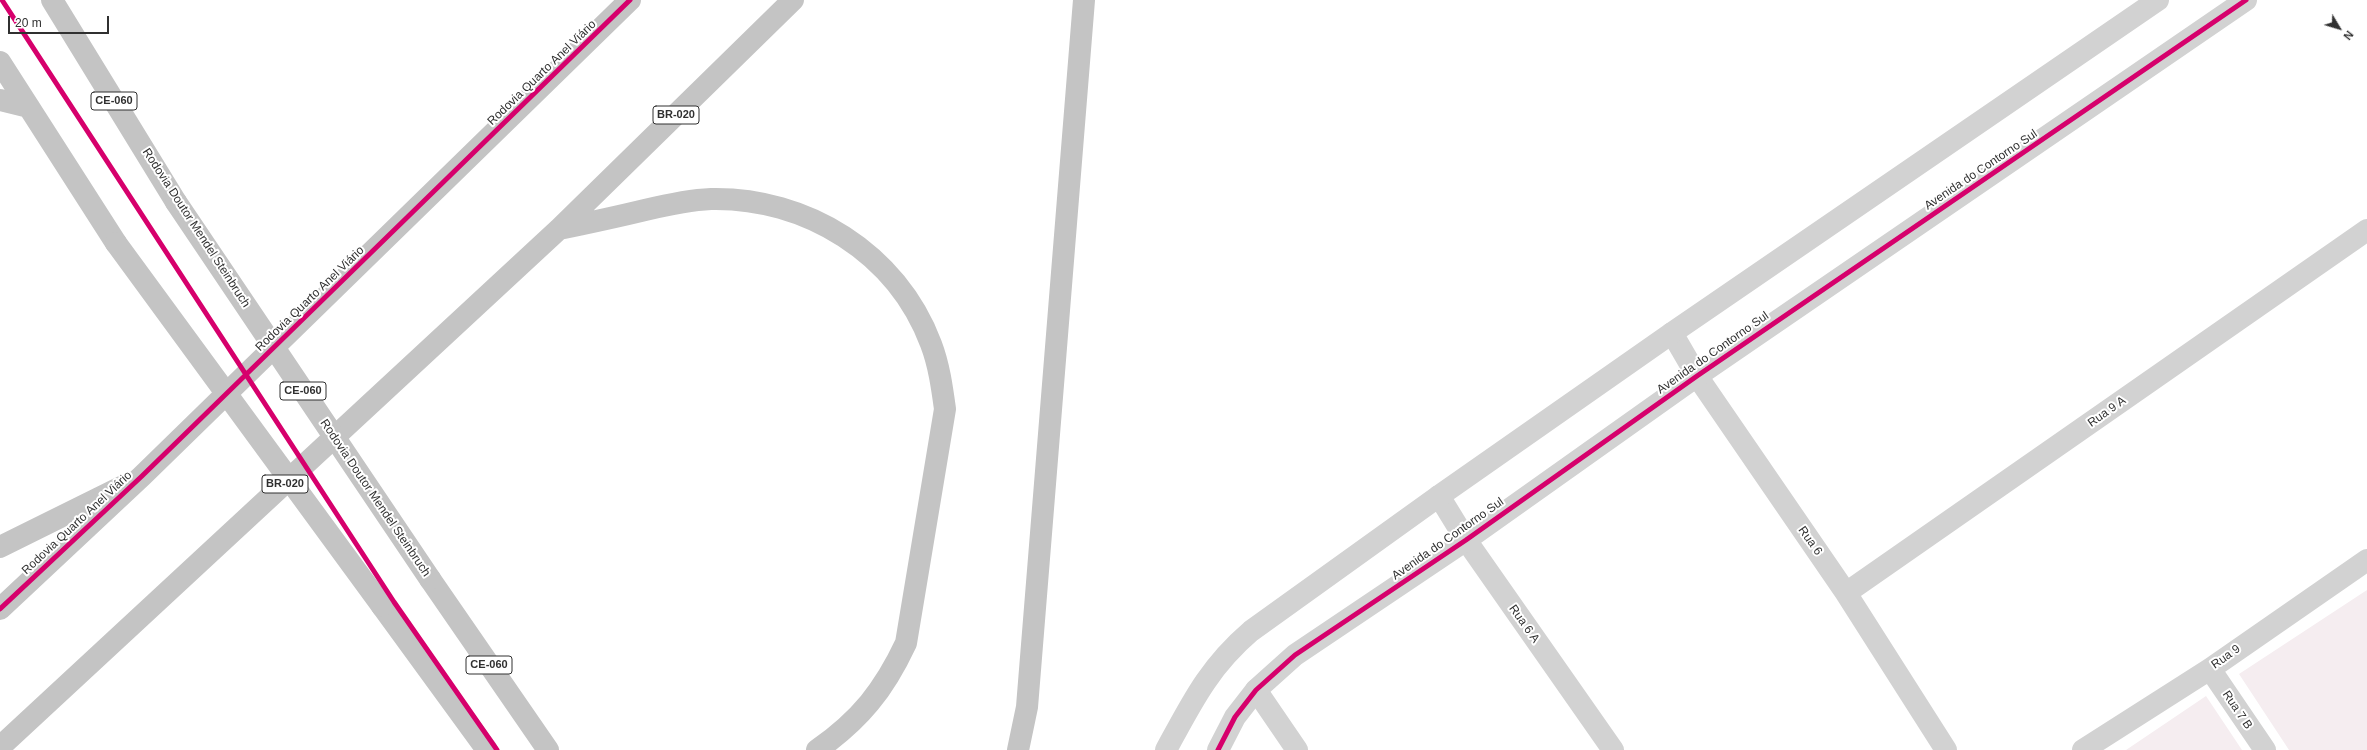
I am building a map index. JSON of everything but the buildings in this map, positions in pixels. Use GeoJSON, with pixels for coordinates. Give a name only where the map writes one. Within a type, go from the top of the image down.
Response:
{"type":"FeatureCollection","features":[{"type":"Feature","properties":{"kind":"highway","name":"Rodovia Doutor Mendel Steinbruch"},"geometry":{"type":"LineString","coordinates":[[52,0],[176,202],[430,579],[548,750]]}},
{"type":"Feature","properties":{"kind":"highway","name":"Rodovia Quarto Anel Viário"},"geometry":{"type":"LineString","coordinates":[[0,609],[142,476],[630,0]]}},
{"type":"Feature","properties":{"kind":"highway","name":"BR-020"},"geometry":{"type":"LineString","coordinates":[[4,745],[559,230],[793,0]]}},
{"type":"Feature","properties":{"kind":"highway"},"geometry":{"type":"LineString","coordinates":[[1018,750],[1027,707],[1084,0]]}},
{"type":"Feature","properties":{"kind":"highway"},"geometry":{"type":"LineString","coordinates":[[0,62],[116,243],[487,750]]}},
{"type":"Feature","properties":{"kind":"highway"},"geometry":{"type":"LineString","coordinates":[[0,100],[29,107]]}},
{"type":"Feature","properties":{"kind":"highway"},"geometry":{"type":"LineString","coordinates":[[559,230],[680,202],[710,199],[740,200],[769,204],[798,212],[851,240],[876,262],[899,286],[917,314],[933,351],[940,376],[945,409],[906,644],[894,670],[878,694],[859,716],[817,750]]}},
{"type":"Feature","properties":{"kind":"highway"},"geometry":{"type":"LineString","coordinates":[[0,547],[142,476]]}},
{"type":"Feature","properties":{"kind":"street"},"geometry":{"type":"LineString","coordinates":[[1166,750],[1199,689],[1216,664],[1251,631],[1439,496],[1672,333],[2158,0]]}},
{"type":"Feature","properties":{"kind":"street","name":"Avenida do Contorno Sul"},"geometry":{"type":"LineString","coordinates":[[1218,750],[1236,717],[1256,690],[1295,655],[1466,540],[1697,376],[2246,0]]}},
{"type":"Feature","properties":{"kind":"street","name":"Rua 9 A"},"geometry":{"type":"LineString","coordinates":[[1846,593],[2367,230]]}},
{"type":"Feature","properties":{"kind":"street","name":"Rua 6"},"geometry":{"type":"LineString","coordinates":[[1672,333],[1697,376],[1846,593],[1946,750]]}},
{"type":"Feature","properties":{"kind":"street","name":"Rua 6 A"},"geometry":{"type":"LineString","coordinates":[[1439,496],[1466,540],[1612,750]]}},
{"type":"Feature","properties":{"kind":"street","name":"Rua 9"},"geometry":{"type":"LineString","coordinates":[[2083,750],[2210,669],[2367,560]]}},
{"type":"Feature","properties":{"kind":"street","name":"Rua 7 B"},"geometry":{"type":"LineString","coordinates":[[2210,669],[2265,750]]}},
{"type":"Feature","properties":{"kind":"street"},"geometry":{"type":"LineString","coordinates":[[1256,690],[1297,750]]}},
{"type":"Feature","properties":{"kind":"shaded area"},"geometry":{"type":"Polygon","coordinates":[[[2367,590],[2367,750],[2289,750],[2239,674],[2367,590]]]}},
{"type":"Feature","properties":{"kind":"shaded area"},"geometry":{"type":"Polygon","coordinates":[[[2206,696],[2242,750],[2126,750],[2206,696]]]}},
{"type":"Feature","properties":{"kind":"cycle path"},"geometry":{"type":"LineString","coordinates":[[2,0],[394,602],[497,750]]}},
{"type":"Feature","properties":{"kind":"cycle path"},"geometry":{"type":"LineString","coordinates":[[0,609],[142,476],[630,0]]}},
{"type":"Feature","properties":{"kind":"cycle path"},"geometry":{"type":"LineString","coordinates":[[1218,750],[1235,717],[1256,690],[1295,655],[1466,540],[1697,376],[2246,0]]}}]}
